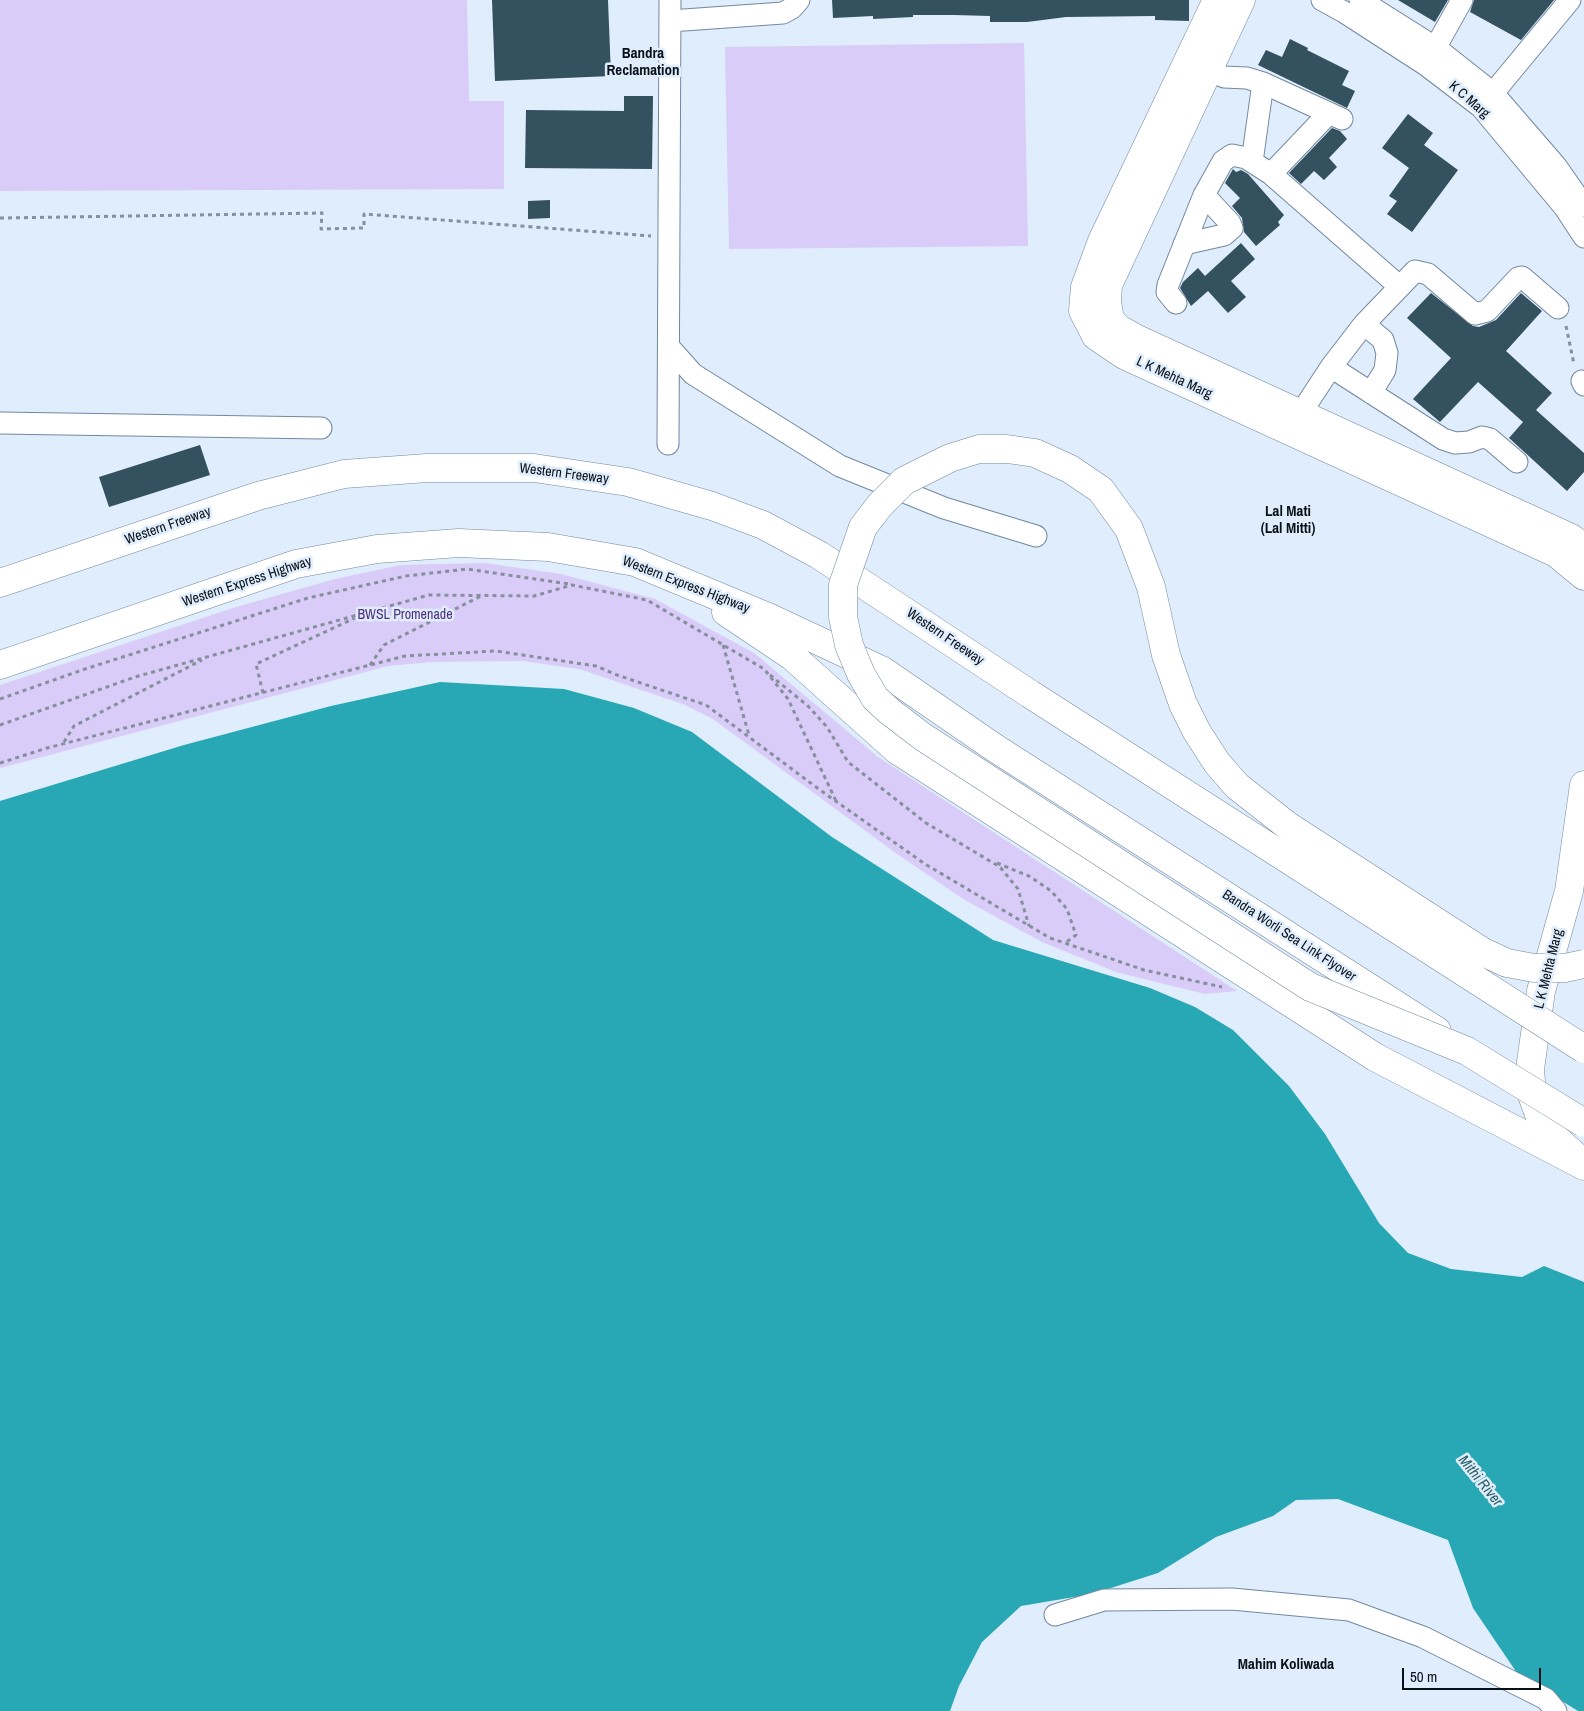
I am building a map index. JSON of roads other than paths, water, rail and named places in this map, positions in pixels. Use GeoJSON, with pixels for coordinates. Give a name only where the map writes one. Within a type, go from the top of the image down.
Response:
{"type":"FeatureCollection","features":[{"type":"Feature","properties":{"kind":"main road","name":"L K Mehta Marg"},"geometry":{"type":"LineString","coordinates":[[1241,0],[1218,15],[1186,92],[1129,213],[1108,285],[1107,302],[1110,320],[1119,329],[1137,339],[1294,422],[1556,553],[1584,576]]}},
{"type":"Feature","properties":{"kind":"main road","name":"L K Mehta Marg"},"geometry":{"type":"LineString","coordinates":[[1186,92],[1208,70],[1218,15]]}},
{"type":"Feature","properties":{"kind":"main road","name":"L K Mehta Marg"},"geometry":{"type":"LineString","coordinates":[[1294,422],[1572,538],[1584,548]]}},
{"type":"Feature","properties":{"kind":"main road"},"geometry":{"type":"LineString","coordinates":[[1467,1051],[1310,987],[923,737],[875,698],[861,674],[849,645],[843,617],[843,585],[863,527],[880,505],[904,480],[950,458],[979,449],[1007,448],[1035,453],[1070,469],[1101,490],[1129,529],[1151,587],[1166,655],[1183,704],[1197,732],[1217,763],[1237,786],[1288,826],[1483,952],[1507,963],[1534,968],[1565,968],[1584,964]]}},
{"type":"Feature","properties":{"kind":"main road","name":"Western Freeway"},"geometry":{"type":"LineString","coordinates":[[0,583],[258,496],[344,474],[427,468],[534,468],[628,482],[712,506],[763,526],[820,555],[1030,694],[1584,1049]]}},
{"type":"Feature","properties":{"kind":"main road","name":"Western Express Highway"},"geometry":{"type":"LineString","coordinates":[[0,664],[296,564],[377,549],[459,543],[548,547],[619,558],[645,566],[770,618],[883,671],[995,748]]}},
{"type":"Feature","properties":{"kind":"main road"},"geometry":{"type":"LineString","coordinates":[[645,566],[725,612],[792,657],[897,750],[1367,1052],[1584,1165]]}},
{"type":"Feature","properties":{"kind":"main road","name":"Bandra Worli Sea Link Flyover"},"geometry":{"type":"LineString","coordinates":[[995,748],[1467,1051],[1584,1123]]}},
{"type":"Feature","properties":{"kind":"main road","name":"L K Mehta Marg"},"geometry":{"type":"LineString","coordinates":[[1583,801],[1575,900],[1541,992],[1530,1069],[1532,1095],[1544,1128],[1562,1147],[1584,1165]]}},
{"type":"Feature","properties":{"kind":"street"},"geometry":{"type":"LineString","coordinates":[[668,444],[670,10],[783,13],[792,8],[799,0]]}},
{"type":"Feature","properties":{"kind":"street","name":"K C Marg"},"geometry":{"type":"LineString","coordinates":[[1360,0],[1398,35]]}},
{"type":"Feature","properties":{"kind":"street"},"geometry":{"type":"LineString","coordinates":[[1431,56],[1462,0]]}},
{"type":"Feature","properties":{"kind":"street"},"geometry":{"type":"LineString","coordinates":[[1487,100],[1570,0]]}},
{"type":"Feature","properties":{"kind":"street","name":"K C Marg"},"geometry":{"type":"LineString","coordinates":[[1333,3],[1398,35],[1431,56],[1487,100],[1556,166],[1584,206]]}},
{"type":"Feature","properties":{"kind":"street"},"geometry":{"type":"LineString","coordinates":[[1208,70],[1224,76],[1246,78],[1263,83],[1335,116],[1271,174]]}},
{"type":"Feature","properties":{"kind":"street"},"geometry":{"type":"LineString","coordinates":[[1252,162],[1263,83]]}},
{"type":"Feature","properties":{"kind":"street","name":"K C Marg"},"geometry":{"type":"LineString","coordinates":[[1487,100],[1584,237]]}},
{"type":"Feature","properties":{"kind":"street"},"geometry":{"type":"LineString","coordinates":[[1176,303],[1168,295],[1166,288],[1204,195],[1223,161],[1228,156],[1238,156],[1271,174],[1399,286]]}},
{"type":"Feature","properties":{"kind":"street"},"geometry":{"type":"LineString","coordinates":[[1184,244],[1224,235],[1232,228],[1230,223],[1204,195]]}},
{"type":"Feature","properties":{"kind":"street"},"geometry":{"type":"LineString","coordinates":[[1294,422],[1331,367],[1364,324],[1415,271],[1423,272],[1472,312],[1480,314],[1487,311],[1518,278],[1522,277],[1558,308]]}},
{"type":"Feature","properties":{"kind":"street"},"geometry":{"type":"LineString","coordinates":[[1364,324],[1383,340],[1387,353],[1384,370],[1371,393]]}},
{"type":"Feature","properties":{"kind":"street"},"geometry":{"type":"LineString","coordinates":[[669,347],[693,374],[840,466],[944,508],[1036,536]]}},
{"type":"Feature","properties":{"kind":"street"},"geometry":{"type":"LineString","coordinates":[[1331,367],[1444,440],[1455,443],[1469,442],[1482,437],[1490,439],[1517,462]]}},
{"type":"Feature","properties":{"kind":"street"},"geometry":{"type":"LineString","coordinates":[[0,423],[321,428]]}},
{"type":"Feature","properties":{"kind":"street"},"geometry":{"type":"LineString","coordinates":[[1054,1616],[1104,1600],[1232,1599],[1349,1610],[1423,1637],[1546,1700],[1556,1711]]}},
{"type":"Feature","properties":{"kind":"water","name":"Mithi River"},"geometry":{"type":"Polygon","coordinates":[[[440,682],[564,689],[634,708],[692,732],[832,837],[993,940],[1150,988],[1195,1007],[1233,1030],[1289,1086],[1325,1134],[1379,1223],[1408,1253],[1451,1269],[1522,1277],[1544,1266],[1584,1282],[1584,1711],[1578,1711],[1517,1673],[1473,1608],[1448,1540],[1338,1499],[1296,1500],[1273,1516],[1216,1537],[1158,1573],[1092,1594],[1021,1606],[982,1642],[959,1686],[950,1711],[0,1711],[0,801],[184,745],[331,706],[440,682]]]}},
{"type":"Feature","properties":{"kind":"district","name":"Bandra Reclamation"},"geometry":{"type":"Point","coordinates":[643,62]}},
{"type":"Feature","properties":{"kind":"district","name":"Lal Mati (Lal Mitti)"},"geometry":{"type":"Point","coordinates":[1288,520]}},
{"type":"Feature","properties":{"kind":"district","name":"Mahim Koliwada"},"geometry":{"type":"Point","coordinates":[1286,1665]}},
{"type":"Feature","properties":{"kind":"park label","name":"BWSL Promenade"},"geometry":{"type":"Point","coordinates":[405,615]}}]}
